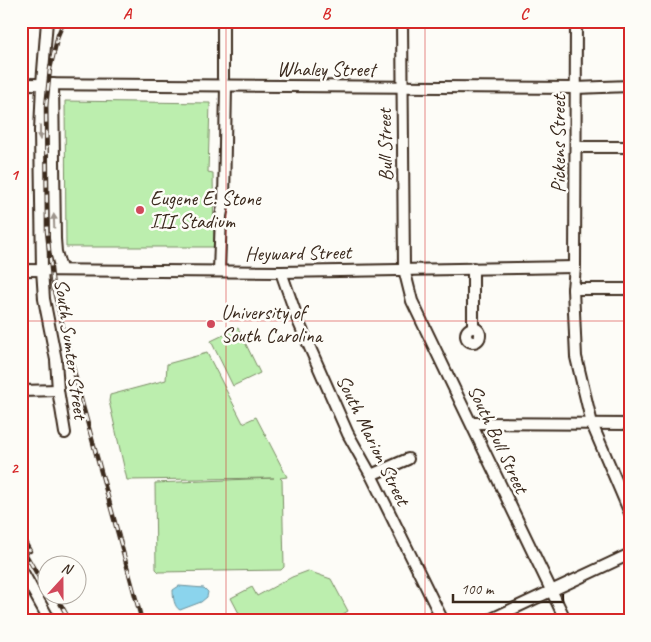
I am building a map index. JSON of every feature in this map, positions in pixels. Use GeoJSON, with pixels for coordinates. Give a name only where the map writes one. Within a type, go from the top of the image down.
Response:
{"type":"FeatureCollection","features":[{"type":"Feature","properties":{"kind":"street","name":"South Sumter Street"},"geometry":{"type":"LineString","coordinates":[[48,21],[40,130],[42,269],[44,300],[56,360],[58,390],[65,433]]}},
{"type":"Feature","properties":{"kind":"street"},"geometry":{"type":"LineString","coordinates":[[222,271],[221,216],[224,202],[223,21]]}},
{"type":"Feature","properties":{"kind":"street","name":"Bull Street"},"geometry":{"type":"LineString","coordinates":[[402,21],[404,269]]}},
{"type":"Feature","properties":{"kind":"street","name":"Pickens Street"},"geometry":{"type":"LineString","coordinates":[[576,21],[575,267],[573,289],[576,357],[592,424],[630,513]]}},
{"type":"Feature","properties":{"kind":"street","name":"Whaley Street"},"geometry":{"type":"LineString","coordinates":[[21,84],[224,82],[575,88],[630,86]]}},
{"type":"Feature","properties":{"kind":"street"},"geometry":{"type":"LineString","coordinates":[[53,84],[55,239],[56,252],[61,269]]}},
{"type":"Feature","properties":{"kind":"street"},"geometry":{"type":"LineString","coordinates":[[576,146],[630,147]]}},
{"type":"Feature","properties":{"kind":"street","name":"Heyward Street"},"geometry":{"type":"LineString","coordinates":[[21,270],[281,272],[575,267]]}},
{"type":"Feature","properties":{"kind":"street"},"geometry":{"type":"LineString","coordinates":[[473,268],[473,328]]}},
{"type":"Feature","properties":{"kind":"street","name":"South Bull Street"},"geometry":{"type":"LineString","coordinates":[[404,269],[412,301],[566,621]]}},
{"type":"Feature","properties":{"kind":"street","name":"South Marion Street"},"geometry":{"type":"LineString","coordinates":[[281,272],[299,323],[348,434],[371,475],[442,621]]}},
{"type":"Feature","properties":{"kind":"street"},"geometry":{"type":"LineString","coordinates":[[573,289],[630,289]]}},
{"type":"Feature","properties":{"kind":"street"},"geometry":{"type":"LineString","coordinates":[[21,392],[58,390]]}},
{"type":"Feature","properties":{"kind":"street"},"geometry":{"type":"LineString","coordinates":[[472,423],[630,424]]}},
{"type":"Feature","properties":{"kind":"street"},"geometry":{"type":"LineString","coordinates":[[371,475],[408,459]]}},
{"type":"Feature","properties":{"kind":"street"},"geometry":{"type":"LineString","coordinates":[[487,621],[630,554]]}},
{"type":"Feature","properties":{"kind":"street"},"geometry":{"type":"LineString","coordinates":[[21,569],[50,621]]}},
{"type":"Feature","properties":{"kind":"green space","name":"Eugene E. Stone III Stadium"},"geometry":{"type":"Polygon","coordinates":[[[65,101],[210,103],[208,172],[213,173],[214,247],[66,247],[65,101]]]}},
{"type":"Feature","properties":{"kind":"green space"},"geometry":{"type":"Polygon","coordinates":[[[238,328],[260,373],[233,386],[211,341],[238,328]]]}},
{"type":"Feature","properties":{"kind":"green space"},"geometry":{"type":"Polygon","coordinates":[[[207,353],[243,423],[256,417],[287,477],[280,478],[282,480],[284,567],[281,570],[159,572],[156,569],[155,483],[274,478],[127,480],[109,401],[110,395],[166,380],[167,364],[207,353]]]}},
{"type":"Feature","properties":{"kind":"green space"},"geometry":{"type":"Polygon","coordinates":[[[308,571],[331,579],[348,611],[343,614],[346,621],[246,621],[245,618],[242,619],[231,598],[252,587],[257,596],[292,577],[308,571]]]}},
{"type":"Feature","properties":{"kind":"water"},"geometry":{"type":"Polygon","coordinates":[[[179,586],[204,588],[208,592],[207,597],[201,602],[180,610],[175,604],[173,593],[173,590],[179,586]]]}},
{"type":"Feature","properties":{"kind":"railway"},"geometry":{"type":"LineString","coordinates":[[64,21],[58,35],[50,69],[46,107],[47,231],[53,287],[81,399],[142,621]]}},
{"type":"Feature","properties":{"kind":"railway"},"geometry":{"type":"LineString","coordinates":[[21,535],[30,551]]}},
{"type":"Feature","properties":{"kind":"railway"},"geometry":{"type":"LineString","coordinates":[[21,546],[38,576]]}},
{"type":"Feature","properties":{"kind":"railway"},"geometry":{"type":"LineString","coordinates":[[61,604],[70,621]]}},
{"type":"Feature","properties":{"kind":"place","name":"Eugene E. Stone III Stadium"},"geometry":{"type":"Point","coordinates":[140,210]}},
{"type":"Feature","properties":{"kind":"place","name":"University of South Carolina"},"geometry":{"type":"Point","coordinates":[211,324]}}]}
